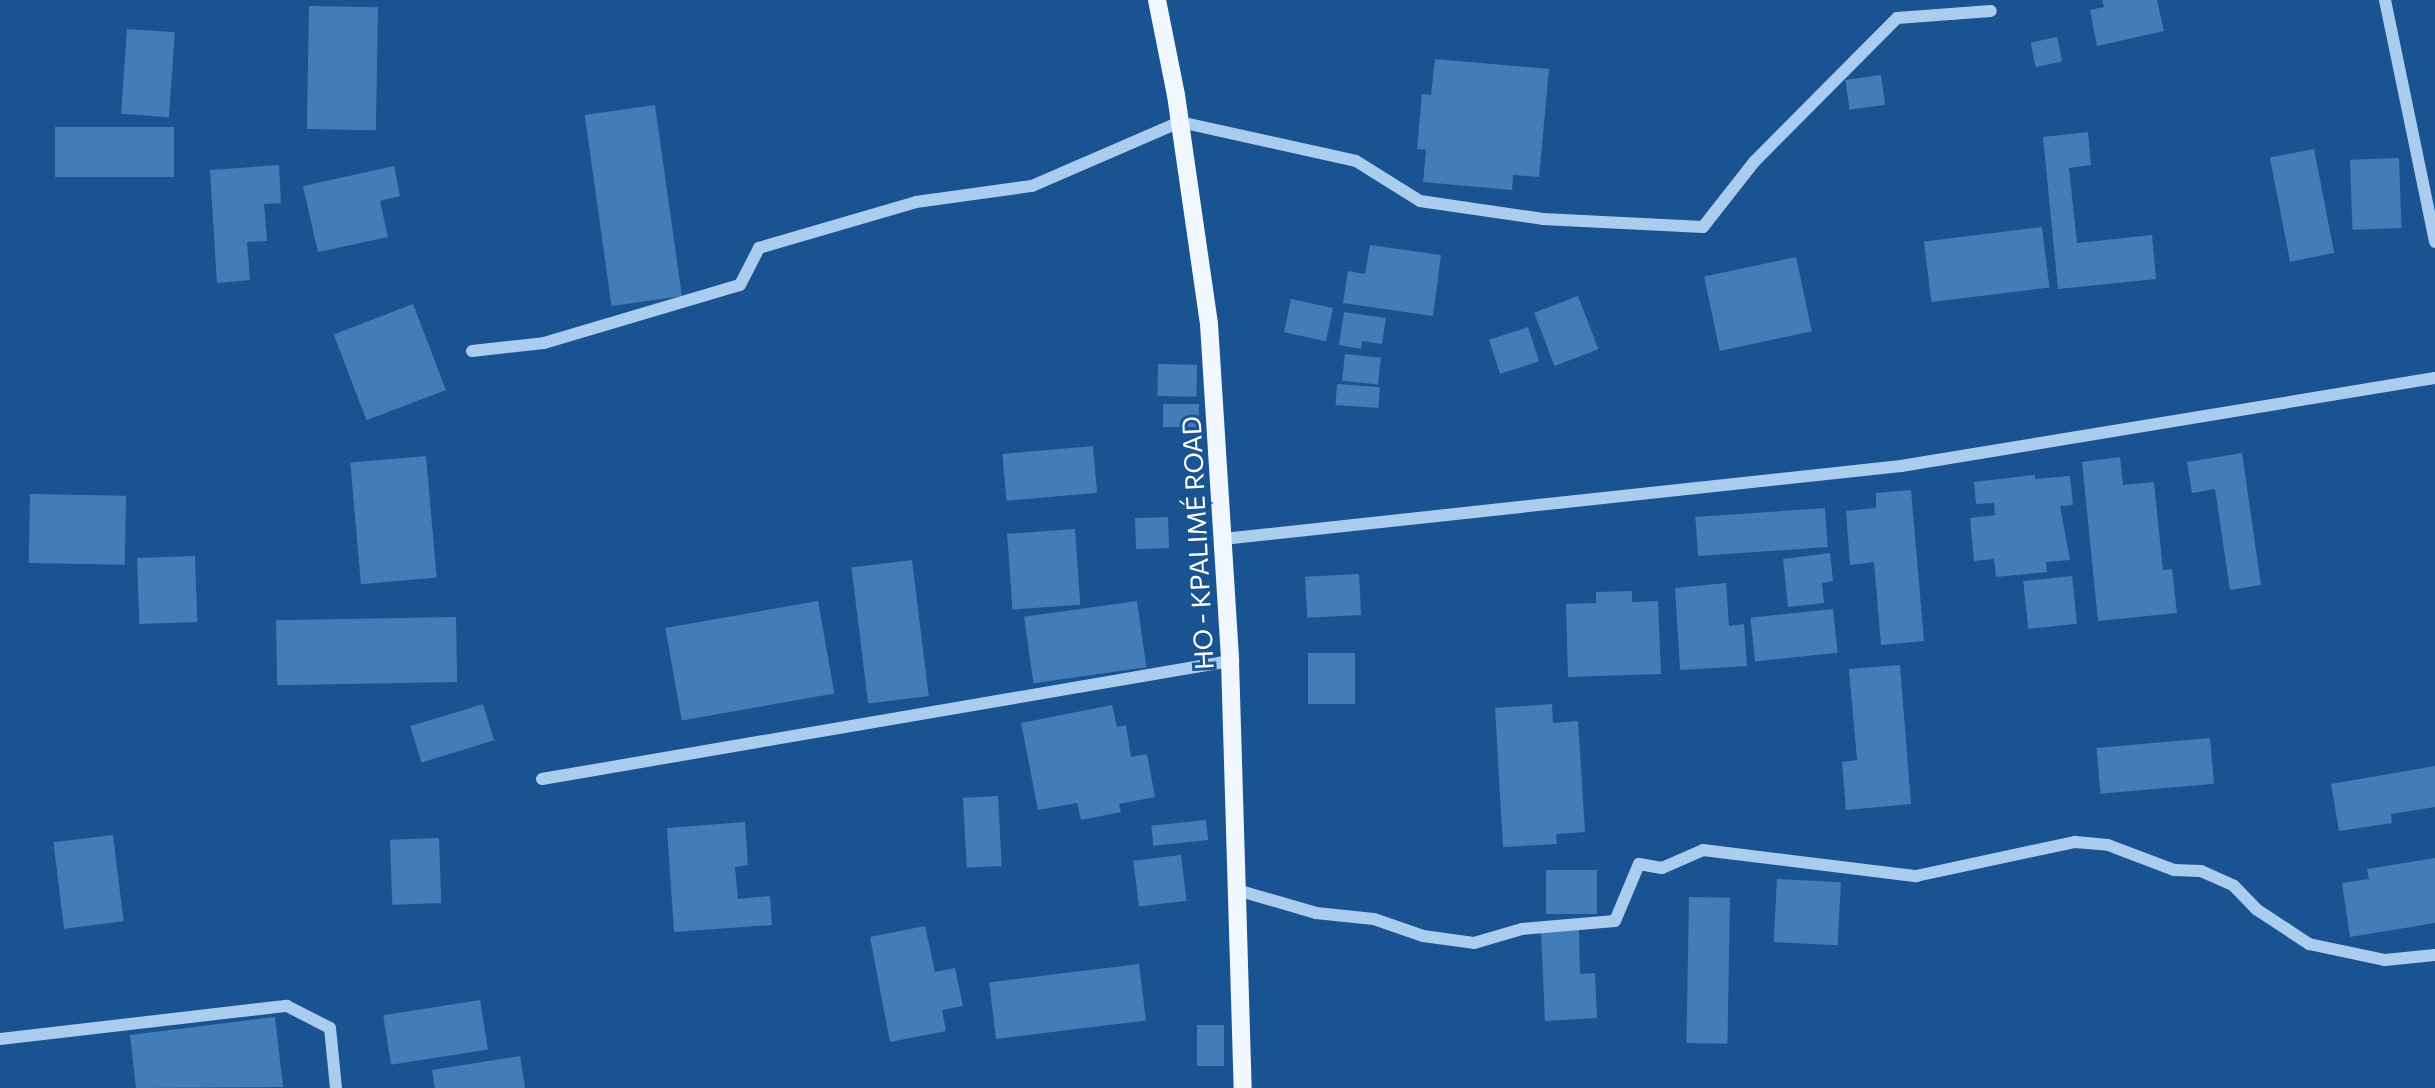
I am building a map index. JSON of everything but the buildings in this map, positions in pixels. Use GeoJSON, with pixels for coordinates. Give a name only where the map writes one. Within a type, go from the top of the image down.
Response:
{"type":"FeatureCollection","features":[{"type":"Feature","properties":{"kind":"main road","name":"HO - KPALIMÉ ROAD"},"geometry":{"type":"LineString","coordinates":[[1157,0],[1180,122],[1209,324],[1230,661],[1243,1088]]}},
{"type":"Feature","properties":{"kind":"street"},"geometry":{"type":"LineString","coordinates":[[2385,0],[2435,242]]}},
{"type":"Feature","properties":{"kind":"street"},"geometry":{"type":"LineString","coordinates":[[472,351],[544,343],[740,285],[759,247],[916,202],[1032,186],[1180,122],[1356,161],[1420,201],[1544,219],[1703,227],[1754,162],[1897,18],[1991,11]]}},
{"type":"Feature","properties":{"kind":"street"},"geometry":{"type":"LineString","coordinates":[[1223,539],[1901,466],[2435,378]]}},
{"type":"Feature","properties":{"kind":"street"},"geometry":{"type":"LineString","coordinates":[[542,779],[1230,661]]}},
{"type":"Feature","properties":{"kind":"street"},"geometry":{"type":"LineString","coordinates":[[1237,890],[1317,913],[1374,919],[1423,936],[1474,943],[1522,929],[1615,921],[1639,864],[1662,868],[1703,849],[1916,876],[2052,850],[2075,842],[2108,845],[2174,870],[2200,871],[2234,887],[2256,909],[2309,943],[2385,960],[2435,955]]}},
{"type":"Feature","properties":{"kind":"street"},"geometry":{"type":"LineString","coordinates":[[0,1039],[287,1006],[330,1028],[336,1088]]}}]}
